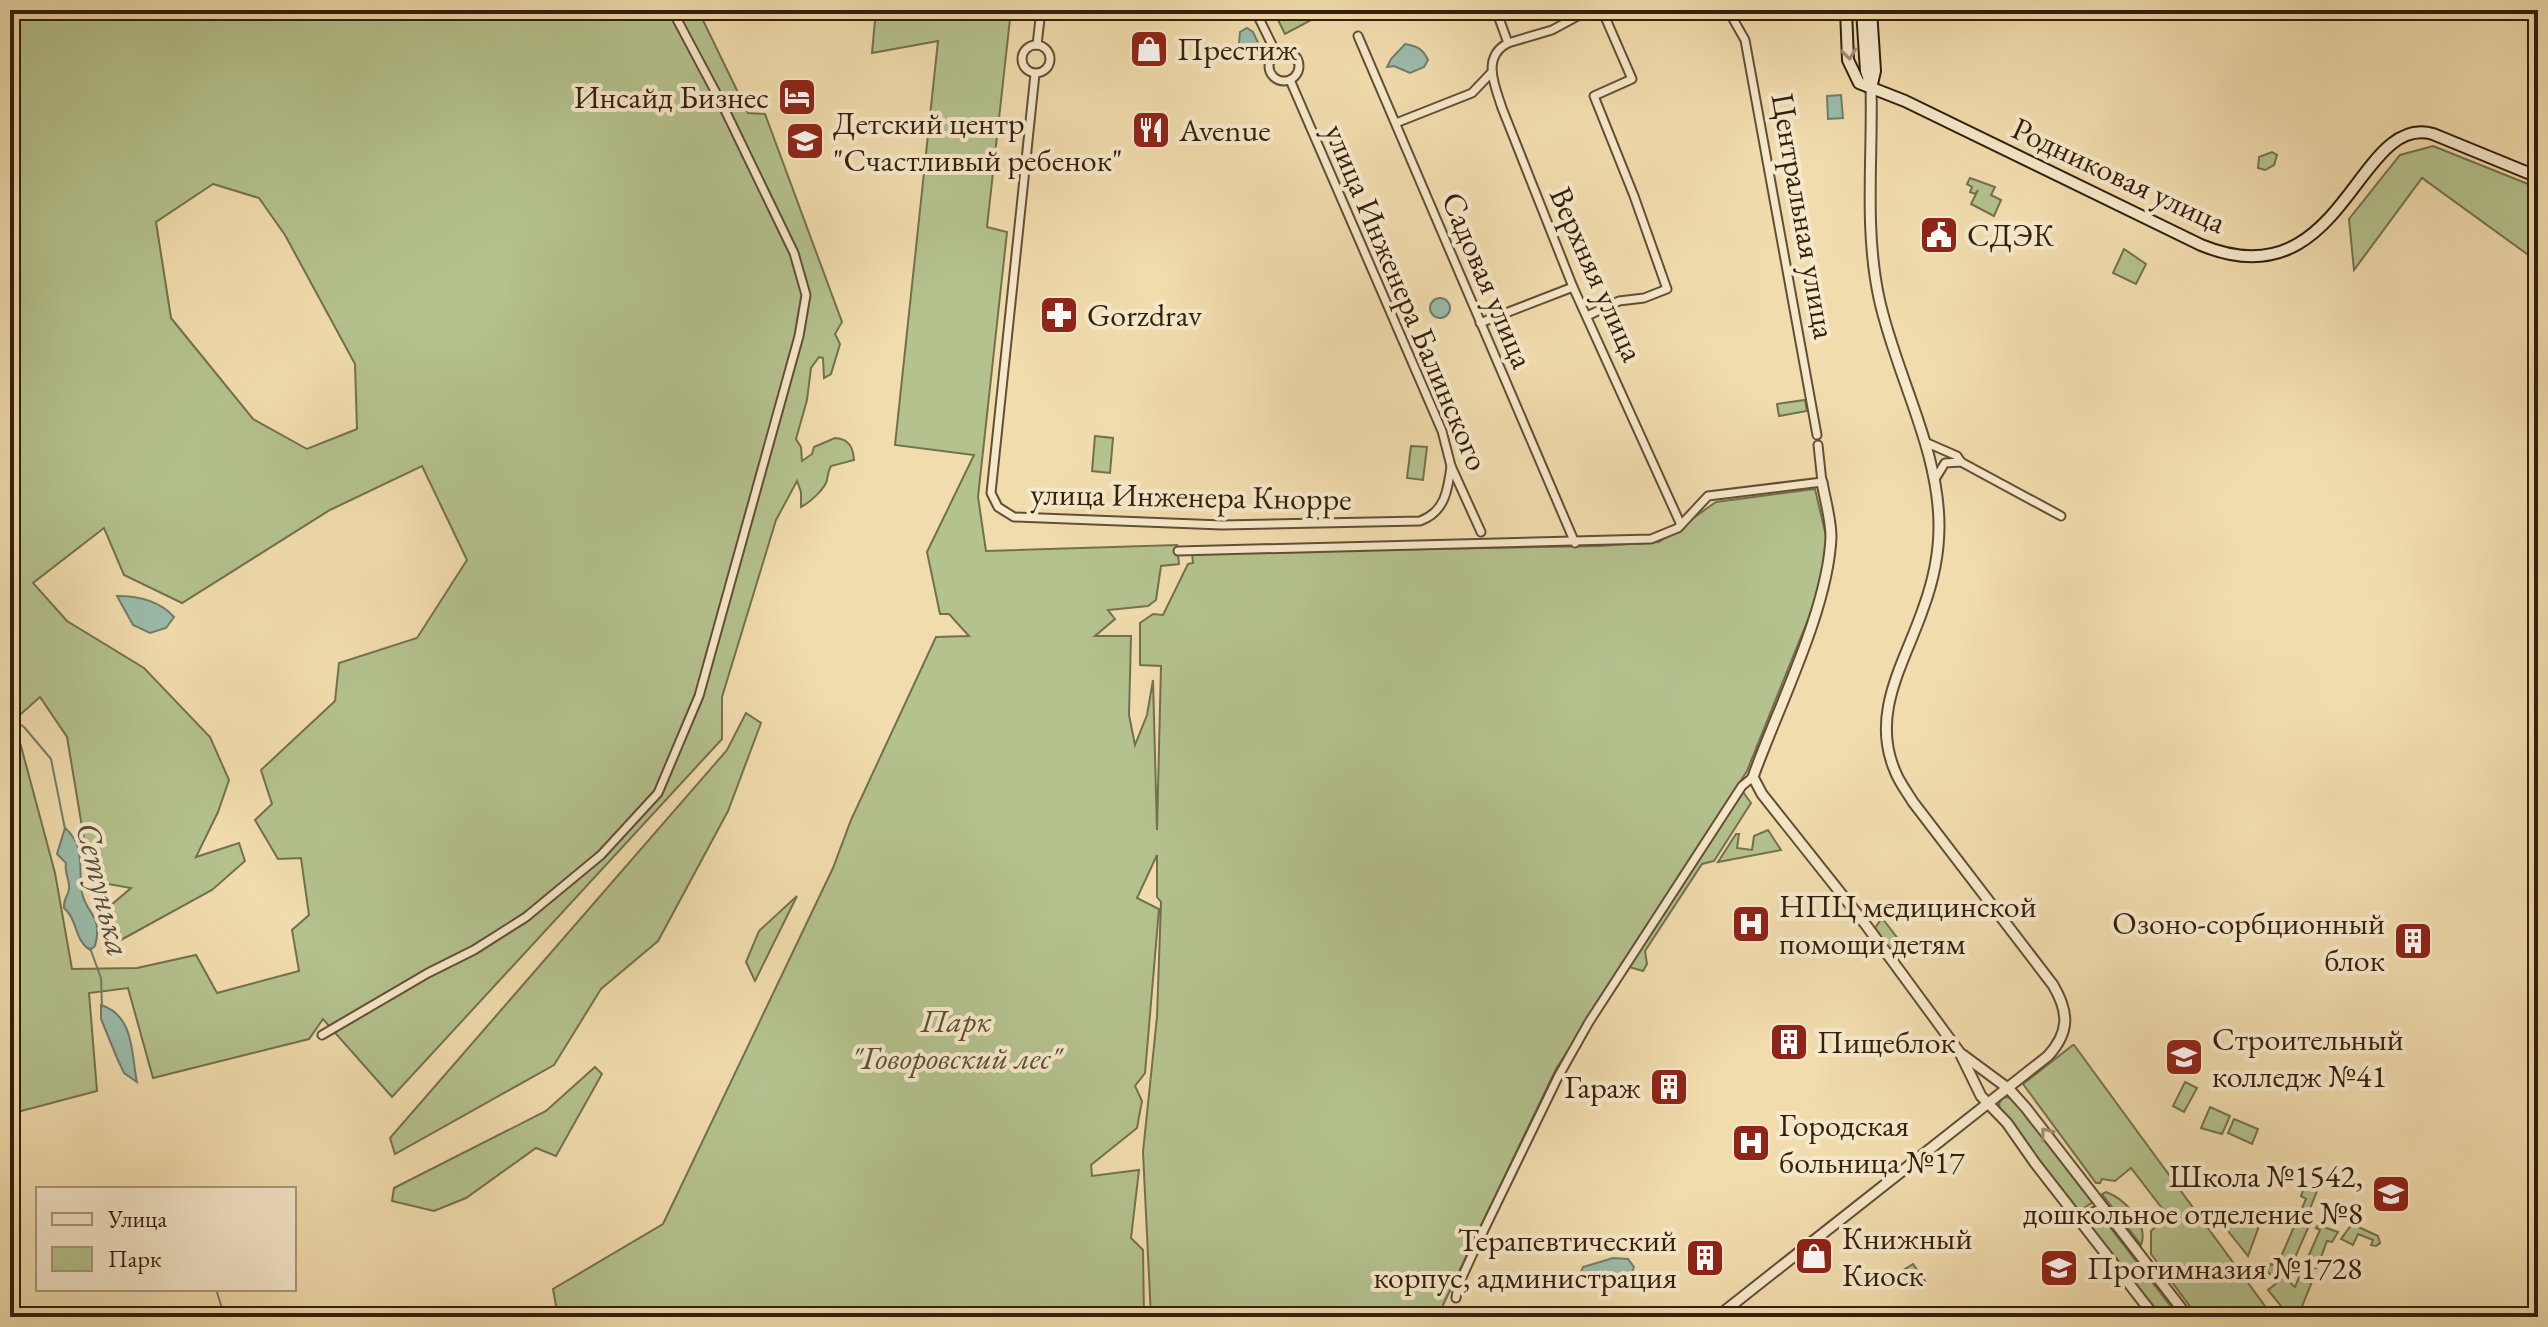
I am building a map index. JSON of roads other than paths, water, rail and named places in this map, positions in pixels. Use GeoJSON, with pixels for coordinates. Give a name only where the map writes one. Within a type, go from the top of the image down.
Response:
{"type":"FeatureCollection","features":[{"type":"Feature","properties":{"kind":"main road"},"geometry":{"type":"LineString","coordinates":[[1846,10],[1848,60],[1859,83],[1871,86]]}},
{"type":"Feature","properties":{"kind":"main road"},"geometry":{"type":"LineString","coordinates":[[1862,10],[1866,71],[1871,86]]}},
{"type":"Feature","properties":{"kind":"main road"},"geometry":{"type":"LineString","coordinates":[[1871,10],[1875,71],[1871,86]]}},
{"type":"Feature","properties":{"kind":"main road","name":"Родниковая улица"},"geometry":{"type":"LineString","coordinates":[[1871,86],[2201,245],[2217,252],[2244,257],[2280,254],[2305,241],[2324,224],[2390,145],[2409,133],[2424,131],[2433,134],[2538,177]]}},
{"type":"Feature","properties":{"kind":"street"},"geometry":{"type":"LineString","coordinates":[[322,1035],[474,950],[526,917],[601,855],[658,793],[699,696],[799,336],[806,295],[794,253],[723,106],[672,10]]}},
{"type":"Feature","properties":{"kind":"street","name":"улица Инженера Кнорре"},"geometry":{"type":"LineString","coordinates":[[1037,45],[1041,10]]}},
{"type":"Feature","properties":{"kind":"street","name":"улица Инженера Балинского"},"geometry":{"type":"LineString","coordinates":[[1255,10],[1276,53]]}},
{"type":"Feature","properties":{"kind":"street"},"geometry":{"type":"LineString","coordinates":[[1496,10],[1508,43]]}},
{"type":"Feature","properties":{"kind":"street"},"geometry":{"type":"LineString","coordinates":[[1396,123],[1472,93],[1492,72],[1491,61],[1496,52],[1508,43],[1552,30],[1589,10]]}},
{"type":"Feature","properties":{"kind":"street"},"geometry":{"type":"LineString","coordinates":[[1587,316],[1619,301],[1644,298],[1667,289],[1594,96],[1632,79],[1602,10]]}},
{"type":"Feature","properties":{"kind":"street","name":"Центральная улица"},"geometry":{"type":"LineString","coordinates":[[1728,10],[1745,40],[1817,435]]}},
{"type":"Feature","properties":{"kind":"street","name":"Садовая улица"},"geometry":{"type":"LineString","coordinates":[[1358,36],[1575,543]]}},
{"type":"Feature","properties":{"kind":"street","name":"улица Инженера Кнорре"},"geometry":{"type":"LineString","coordinates":[[1037,45],[1046,49],[1050,63],[1045,71],[1035,74],[1024,67],[1022,59],[1025,50],[1037,45]]}},
{"type":"Feature","properties":{"kind":"street","name":"улица Инженера Балинского"},"geometry":{"type":"LineString","coordinates":[[1289,52],[1298,60],[1299,70],[1290,80],[1280,81],[1270,72],[1270,62],[1276,53],[1289,52]]}},
{"type":"Feature","properties":{"kind":"street","name":"Верхняя улица"},"geometry":{"type":"LineString","coordinates":[[1492,72],[1502,108],[1573,287],[1681,525]]}},
{"type":"Feature","properties":{"kind":"street","name":"улица Инженера Кнорре"},"geometry":{"type":"LineString","coordinates":[[1035,74],[991,493],[998,507],[1014,517],[1186,524],[1420,521],[1437,512],[1448,490],[1451,466]]}},
{"type":"Feature","properties":{"kind":"street","name":"улица Инженера Балинского"},"geometry":{"type":"LineString","coordinates":[[1290,80],[1442,431],[1451,466],[1481,532]]}},
{"type":"Feature","properties":{"kind":"street"},"geometry":{"type":"LineString","coordinates":[[1717,1317],[2009,1089],[2057,1047],[2064,1029],[2063,1002],[1913,802],[1894,770],[1887,737],[1887,704],[1934,574],[1939,526],[1935,479],[1883,317],[1874,270],[1870,227],[1871,86]]}},
{"type":"Feature","properties":{"kind":"street"},"geometry":{"type":"LineString","coordinates":[[1480,323],[1573,287]]}},
{"type":"Feature","properties":{"kind":"street"},"geometry":{"type":"LineString","coordinates":[[1925,442],[1957,456],[1961,462],[2061,516]]}},
{"type":"Feature","properties":{"kind":"street"},"geometry":{"type":"LineString","coordinates":[[1456,1298],[1458,1286],[1479,1240],[1581,1036],[1742,786],[1753,777],[1813,620],[1828,565],[1831,534],[1818,445]]}},
{"type":"Feature","properties":{"kind":"street"},"geometry":{"type":"LineString","coordinates":[[1935,479],[1945,463],[1961,462]]}},
{"type":"Feature","properties":{"kind":"street"},"geometry":{"type":"LineString","coordinates":[[1178,551],[1651,539],[1678,528],[1708,496],[1822,482]]}},
{"type":"Feature","properties":{"kind":"street"},"geometry":{"type":"LineString","coordinates":[[1753,777],[1767,801],[1866,925],[1960,1053],[1981,1096],[2007,1123],[2155,1317]]}},
{"type":"Feature","properties":{"kind":"street"},"geometry":{"type":"LineString","coordinates":[[1960,1053],[2009,1089],[2185,1315]]}},
{"type":"Feature","properties":{"kind":"street"},"geometry":{"type":"LineString","coordinates":[[2086,1230],[2085,1220],[2091,1212],[2098,1210],[2108,1213]]}},
{"type":"Feature","properties":{"kind":"waterway","name":"Сетунька"},"geometry":{"type":"LineString","coordinates":[[10,717],[24,727],[51,759],[65,829]]}},
{"type":"Feature","properties":{"kind":"waterway","name":"Сетунька"},"geometry":{"type":"LineString","coordinates":[[90,948],[101,978],[102,1007]]}},
{"type":"Feature","properties":{"kind":"waterway","name":"Сетунька"},"geometry":{"type":"LineString","coordinates":[[217,1291],[224,1315],[242,1317]]}},
{"type":"Feature","properties":{"kind":"place","name":"Престиж"},"geometry":{"type":"Point","coordinates":[1149,49]}},
{"type":"Feature","properties":{"kind":"place","name":"Инсайд Бизнес"},"geometry":{"type":"Point","coordinates":[797,97]}},
{"type":"Feature","properties":{"kind":"place","name":"Avenue"},"geometry":{"type":"Point","coordinates":[1151,130]}},
{"type":"Feature","properties":{"kind":"place","name":"Детский центр \"Счастливый ребенок\""},"geometry":{"type":"Point","coordinates":[805,141]}},
{"type":"Feature","properties":{"kind":"place","name":"СДЭК"},"geometry":{"type":"Point","coordinates":[1939,235]}},
{"type":"Feature","properties":{"kind":"place","name":"Gorzdrav"},"geometry":{"type":"Point","coordinates":[1059,315]}},
{"type":"Feature","properties":{"kind":"place","name":"НПЦ медицинской помощи детям"},"geometry":{"type":"Point","coordinates":[1751,924]}},
{"type":"Feature","properties":{"kind":"place","name":"Озоно-сорбционный блок"},"geometry":{"type":"Point","coordinates":[2413,941]}},
{"type":"Feature","properties":{"kind":"place","name":"Пищеблок"},"geometry":{"type":"Point","coordinates":[1789,1042]}},
{"type":"Feature","properties":{"kind":"place","name":"Строительный колледж №41"},"geometry":{"type":"Point","coordinates":[2184,1057]}},
{"type":"Feature","properties":{"kind":"place","name":"Гараж"},"geometry":{"type":"Point","coordinates":[1669,1087]}},
{"type":"Feature","properties":{"kind":"place","name":"Городская больница №17"},"geometry":{"type":"Point","coordinates":[1751,1143]}},
{"type":"Feature","properties":{"kind":"place","name":"Школа №1542, дошкольное отделение №8"},"geometry":{"type":"Point","coordinates":[2391,1194]}},
{"type":"Feature","properties":{"kind":"place","name":"Книжный Киоск"},"geometry":{"type":"Point","coordinates":[1814,1256]}},
{"type":"Feature","properties":{"kind":"place","name":"Терапевтический корпус, администрация"},"geometry":{"type":"Point","coordinates":[1705,1258]}},
{"type":"Feature","properties":{"kind":"place","name":"Прогимназия №1728"},"geometry":{"type":"Point","coordinates":[2059,1268]}},
{"type":"Feature","properties":{"kind":"park label","name":"Парк \"Говоровский лес\""},"geometry":{"type":"Point","coordinates":[956,1040]}}]}
